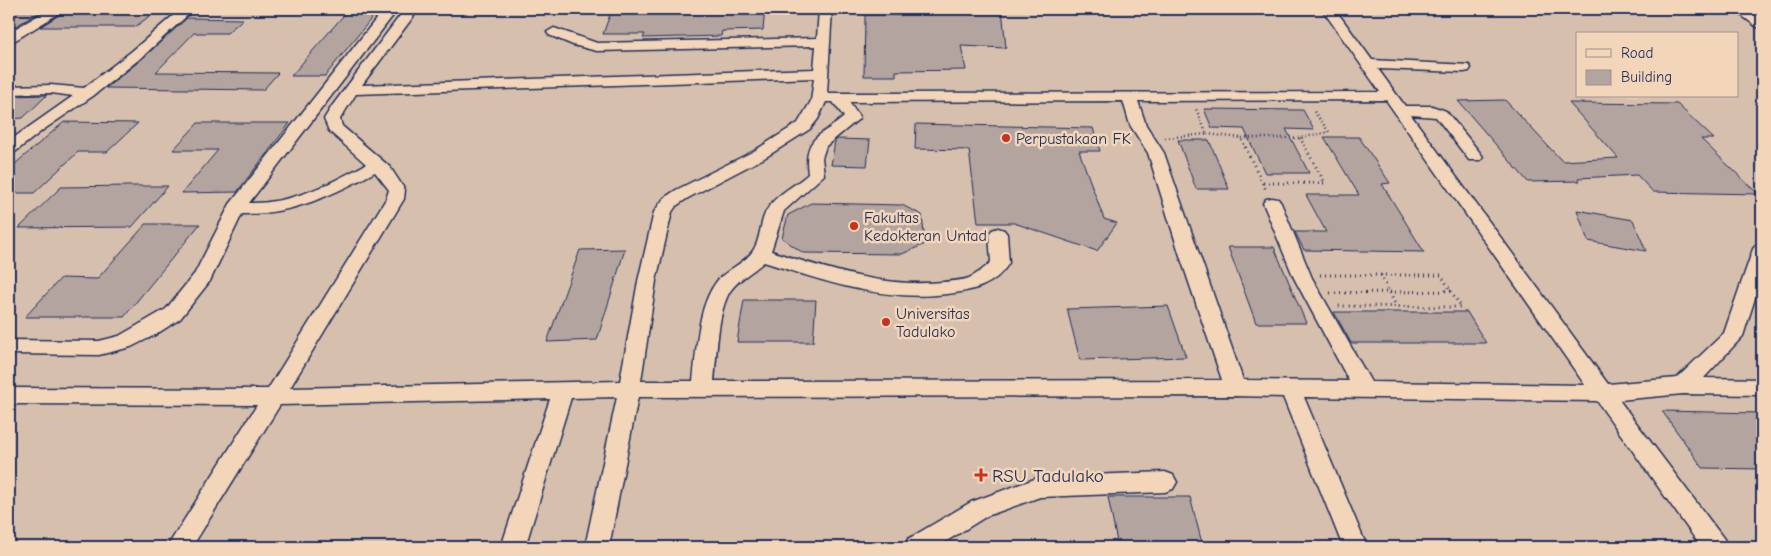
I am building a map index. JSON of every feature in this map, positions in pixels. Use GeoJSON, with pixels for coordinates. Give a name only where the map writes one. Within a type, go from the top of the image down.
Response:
{"type":"FeatureCollection","features":[{"type":"Feature","properties":{"kind":"lane"},"geometry":{"type":"LineString","coordinates":[[9,38],[59,9]]}},
{"type":"Feature","properties":{"kind":"lane"},"geometry":{"type":"LineString","coordinates":[[9,347],[99,348],[124,342],[173,314],[203,276],[236,208],[391,9]]}},
{"type":"Feature","properties":{"kind":"lane"},"geometry":{"type":"LineString","coordinates":[[178,547],[274,397],[394,199],[397,190],[392,180],[377,164],[335,128],[332,119],[351,90],[412,9]]}},
{"type":"Feature","properties":{"kind":"lane"},"geometry":{"type":"LineString","coordinates":[[703,389],[711,321],[722,288],[742,268],[760,254],[772,217],[780,204],[809,183],[816,175],[814,157],[817,145],[824,138],[842,128],[852,118],[851,114],[828,98],[820,74],[826,9]]}},
{"type":"Feature","properties":{"kind":"lane"},"geometry":{"type":"LineString","coordinates":[[1330,9],[1602,393],[1716,547]]}},
{"type":"Feature","properties":{"kind":"lane"},"geometry":{"type":"LineString","coordinates":[[1740,9],[1762,24]]}},
{"type":"Feature","properties":{"kind":"lane"},"geometry":{"type":"LineString","coordinates":[[9,149],[16,134],[88,93],[149,45],[184,10]]}},
{"type":"Feature","properties":{"kind":"lane"},"geometry":{"type":"LineString","coordinates":[[554,32],[578,42],[597,47],[822,42]]}},
{"type":"Feature","properties":{"kind":"lane"},"geometry":{"type":"LineString","coordinates":[[1368,64],[1464,68]]}},
{"type":"Feature","properties":{"kind":"lane"},"geometry":{"type":"LineString","coordinates":[[351,90],[820,74]]}},
{"type":"Feature","properties":{"kind":"lane"},"geometry":{"type":"LineString","coordinates":[[9,90],[51,90],[88,93]]}},
{"type":"Feature","properties":{"kind":"lane"},"geometry":{"type":"LineString","coordinates":[[597,547],[629,389],[647,281],[664,212],[670,202],[682,194],[760,154],[804,126],[828,98],[1390,96]]}},
{"type":"Feature","properties":{"kind":"lane"},"geometry":{"type":"LineString","coordinates":[[1130,97],[1138,125],[1156,153],[1190,259],[1235,388]]}},
{"type":"Feature","properties":{"kind":"lane"},"geometry":{"type":"LineString","coordinates":[[1400,110],[1432,111],[1441,114],[1475,157]]}},
{"type":"Feature","properties":{"kind":"lane"},"geometry":{"type":"LineString","coordinates":[[236,208],[249,209],[284,205],[322,194],[377,164]]}},
{"type":"Feature","properties":{"kind":"lane"},"geometry":{"type":"LineString","coordinates":[[1272,203],[1302,275],[1365,391]]}},
{"type":"Feature","properties":{"kind":"lane"},"geometry":{"type":"LineString","coordinates":[[760,254],[845,281],[895,289],[942,290],[975,284],[995,269],[1000,263],[998,234]]}},
{"type":"Feature","properties":{"kind":"lane"},"geometry":{"type":"LineString","coordinates":[[1683,386],[1733,336],[1762,249]]}},
{"type":"Feature","properties":{"kind":"lane"},"geometry":{"type":"LineString","coordinates":[[9,396],[274,397],[629,389],[1235,388],[1602,393],[1683,386],[1762,387]]}},
{"type":"Feature","properties":{"kind":"lane"},"geometry":{"type":"LineString","coordinates":[[1291,390],[1355,547]]}},
{"type":"Feature","properties":{"kind":"lane"},"geometry":{"type":"LineString","coordinates":[[513,547],[563,391]]}},
{"type":"Feature","properties":{"kind":"lane"},"geometry":{"type":"LineString","coordinates":[[917,547],[979,509],[1040,486],[1165,482]]}},
{"type":"Feature","properties":{"kind":"path"},"geometry":{"type":"LineString","coordinates":[[1204,106],[1195,106],[1206,134]]}},
{"type":"Feature","properties":{"kind":"path"},"geometry":{"type":"LineString","coordinates":[[1146,140],[1206,134],[1241,138],[1300,138],[1329,132],[1311,108]]}},
{"type":"Feature","properties":{"kind":"path"},"geometry":{"type":"LineString","coordinates":[[1241,138],[1272,203]]}},
{"type":"Feature","properties":{"kind":"path"},"geometry":{"type":"LineString","coordinates":[[1263,183],[1326,183],[1300,138]]}},
{"type":"Feature","properties":{"kind":"path"},"geometry":{"type":"LineString","coordinates":[[1302,275],[1441,275],[1461,307],[1396,306],[1315,299]]}},
{"type":"Feature","properties":{"kind":"path"},"geometry":{"type":"LineString","coordinates":[[1380,275],[1396,306]]}},
{"type":"Feature","properties":{"kind":"path"},"geometry":{"type":"LineString","coordinates":[[1315,299],[1389,292],[1452,291]]}},
{"type":"Feature","properties":{"kind":"shaded area","name":"Universitas Tadulako"},"geometry":{"type":"Polygon","coordinates":[[[9,9],[1756,9],[1762,13],[1762,547],[9,547],[9,9]]]}},
{"type":"Feature","properties":{"kind":"building"},"geometry":{"type":"Polygon","coordinates":[[[349,9],[379,9],[325,76],[291,76],[349,9]]]}},
{"type":"Feature","properties":{"kind":"building"},"geometry":{"type":"Polygon","coordinates":[[[612,9],[765,9],[763,30],[722,31],[721,36],[643,38],[645,34],[603,34],[612,9]]]}},
{"type":"Feature","properties":{"kind":"building"},"geometry":{"type":"Polygon","coordinates":[[[901,9],[1002,9],[1006,48],[961,46],[966,70],[896,71],[896,76],[864,76],[865,15],[901,15],[901,9]]]}},
{"type":"Feature","properties":{"kind":"building"},"geometry":{"type":"Polygon","coordinates":[[[9,10],[44,10],[14,27],[9,27],[9,10]]]}},
{"type":"Feature","properties":{"kind":"building"},"geometry":{"type":"Polygon","coordinates":[[[67,10],[155,12],[135,27],[40,27],[67,10]]]}},
{"type":"Feature","properties":{"kind":"building"},"geometry":{"type":"Polygon","coordinates":[[[187,18],[243,19],[227,33],[194,33],[156,72],[278,73],[263,90],[106,88],[143,58],[187,18]]]}},
{"type":"Feature","properties":{"kind":"building"},"geometry":{"type":"Polygon","coordinates":[[[47,95],[23,118],[9,119],[9,96],[47,95]]]}},
{"type":"Feature","properties":{"kind":"building"},"geometry":{"type":"Polygon","coordinates":[[[1505,100],[1562,161],[1618,158],[1569,103],[1677,104],[1714,139],[1701,139],[1758,194],[1653,192],[1637,175],[1578,178],[1580,181],[1528,182],[1458,101],[1505,100]]]}},
{"type":"Feature","properties":{"kind":"building"},"geometry":{"type":"Polygon","coordinates":[[[1204,109],[1303,110],[1314,130],[1286,129],[1309,173],[1265,173],[1244,129],[1212,128],[1204,109]]]}},
{"type":"Feature","properties":{"kind":"building"},"geometry":{"type":"Polygon","coordinates":[[[64,122],[138,123],[107,152],[78,152],[34,193],[9,193],[9,169],[64,122]]]}},
{"type":"Feature","properties":{"kind":"building"},"geometry":{"type":"Polygon","coordinates":[[[198,123],[290,123],[237,192],[182,193],[218,150],[173,150],[198,123]]]}},
{"type":"Feature","properties":{"kind":"building"},"geometry":{"type":"Polygon","coordinates":[[[916,124],[1093,128],[1100,151],[1079,151],[1104,219],[1117,223],[1097,251],[1014,223],[978,223],[969,150],[915,149],[916,124]]]}},
{"type":"Feature","properties":{"kind":"building"},"geometry":{"type":"Polygon","coordinates":[[[1324,137],[1359,137],[1390,183],[1382,184],[1424,252],[1304,250],[1295,232],[1326,232],[1306,195],[1359,195],[1324,137]]]}},
{"type":"Feature","properties":{"kind":"building"},"geometry":{"type":"Polygon","coordinates":[[[838,139],[870,140],[867,166],[831,165],[835,141],[838,139]]]}},
{"type":"Feature","properties":{"kind":"building"},"geometry":{"type":"Polygon","coordinates":[[[1178,140],[1209,140],[1229,189],[1196,189],[1178,140]]]}},
{"type":"Feature","properties":{"kind":"building"},"geometry":{"type":"Polygon","coordinates":[[[168,186],[132,227],[19,228],[61,187],[168,186]]]}},
{"type":"Feature","properties":{"kind":"building","name":"Fakultas Kedokteran Untad"},"geometry":{"type":"Polygon","coordinates":[[[811,203],[902,205],[922,215],[925,244],[902,254],[803,253],[782,238],[788,215],[811,203]]]}},
{"type":"Feature","properties":{"kind":"building"},"geometry":{"type":"Polygon","coordinates":[[[1577,210],[1633,220],[1646,251],[1588,241],[1577,210]]]}},
{"type":"Feature","properties":{"kind":"building"},"geometry":{"type":"Polygon","coordinates":[[[146,224],[200,224],[124,317],[25,317],[61,278],[97,279],[146,224]]]}},
{"type":"Feature","properties":{"kind":"building"},"geometry":{"type":"Polygon","coordinates":[[[1228,247],[1274,247],[1306,323],[1256,323],[1228,247]]]}},
{"type":"Feature","properties":{"kind":"building"},"geometry":{"type":"Polygon","coordinates":[[[625,249],[597,340],[547,342],[580,250],[625,249]]]}},
{"type":"Feature","properties":{"kind":"building"},"geometry":{"type":"Polygon","coordinates":[[[744,300],[816,300],[813,342],[737,342],[744,300]]]}},
{"type":"Feature","properties":{"kind":"building"},"geometry":{"type":"Polygon","coordinates":[[[1168,306],[1186,357],[1080,360],[1067,309],[1168,306]]]}},
{"type":"Feature","properties":{"kind":"building"},"geometry":{"type":"Polygon","coordinates":[[[1334,312],[1467,312],[1486,343],[1351,343],[1334,312]]]}},
{"type":"Feature","properties":{"kind":"building"},"geometry":{"type":"Polygon","coordinates":[[[1662,411],[1762,413],[1762,469],[1703,468],[1662,411]]]}},
{"type":"Feature","properties":{"kind":"building"},"geometry":{"type":"Polygon","coordinates":[[[1108,497],[1190,497],[1203,547],[1118,547],[1108,497]]]}},
{"type":"Feature","properties":{"kind":"place","name":"Perpustakaan FK"},"geometry":{"type":"Point","coordinates":[1006,138]}},
{"type":"Feature","properties":{"kind":"place","name":"Fakultas Kedokteran Untad"},"geometry":{"type":"Point","coordinates":[854,226]}},
{"type":"Feature","properties":{"kind":"place","name":"Universitas Tadulako"},"geometry":{"type":"Point","coordinates":[886,322]}},
{"type":"Feature","properties":{"kind":"place","name":"RSU Tadulako"},"geometry":{"type":"Point","coordinates":[981,475]}}]}
